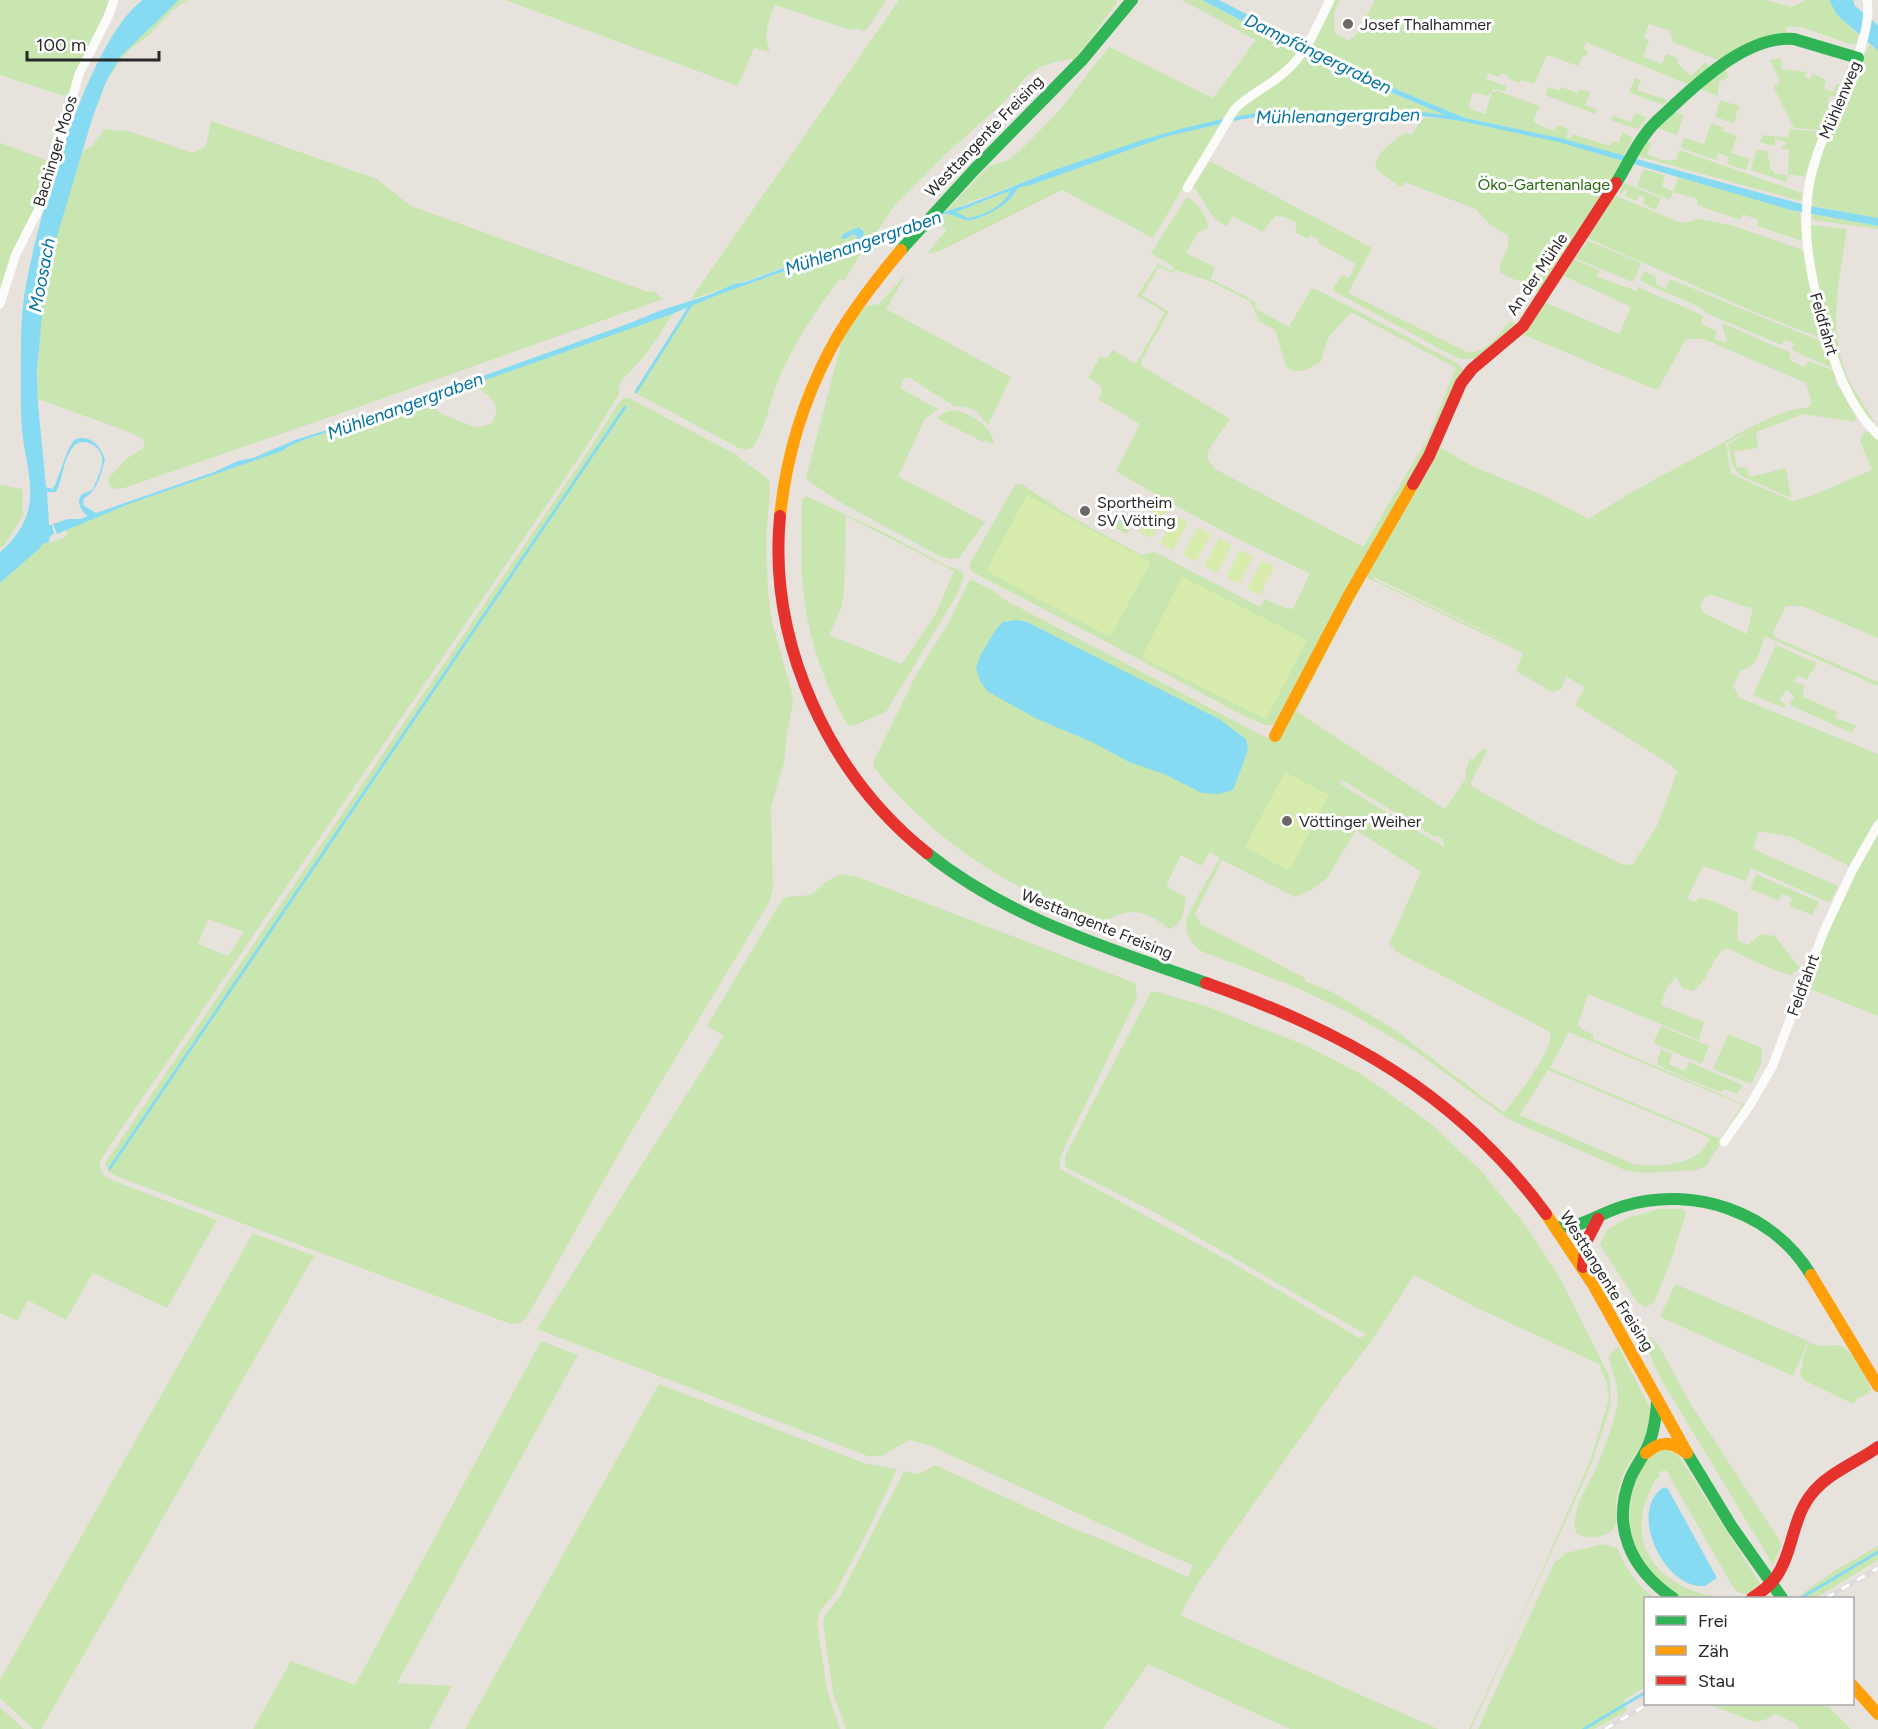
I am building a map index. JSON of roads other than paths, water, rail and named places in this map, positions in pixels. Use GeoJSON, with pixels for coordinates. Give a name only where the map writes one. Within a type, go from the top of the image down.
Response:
{"type":"FeatureCollection","features":[{"type":"Feature","properties":{"kind":"main road","name":"Westtangente Freising"},"geometry":{"type":"LineString","coordinates":[[1132,0],[1078,63],[914,233],[865,294],[836,339],[802,410],[784,477],[778,541],[782,601],[800,675],[832,744],[861,788],[916,846],[960,879],[1011,908],[1097,945],[1272,1007],[1342,1039],[1403,1076],[1459,1119],[1508,1167],[1555,1227],[1583,1268],[1614,1319],[1688,1454],[1748,1552],[1781,1597]]}},
{"type":"Feature","properties":{"kind":"main road","name":"An der Mühle"},"geometry":{"type":"LineString","coordinates":[[1275,736],[1348,597],[1429,456],[1461,383],[1472,369],[1523,326],[1597,215],[1629,158],[1648,130],[1690,90],[1721,65],[1751,48],[1774,40],[1794,39],[1858,58]]}},
{"type":"Feature","properties":{"kind":"main road"},"geometry":{"type":"LineString","coordinates":[[1555,1227],[1580,1227],[1621,1207],[1637,1202],[1669,1199],[1696,1200],[1719,1205],[1755,1219],[1787,1243],[1801,1259],[1878,1386]]}},
{"type":"Feature","properties":{"kind":"main road"},"geometry":{"type":"LineString","coordinates":[[1583,1268],[1586,1239],[1599,1218]]}},
{"type":"Feature","properties":{"kind":"main road"},"geometry":{"type":"LineString","coordinates":[[1657,1400],[1654,1431],[1645,1453],[1631,1476],[1624,1502],[1623,1524],[1625,1537],[1635,1563],[1671,1597]]}},
{"type":"Feature","properties":{"kind":"main road"},"geometry":{"type":"LineString","coordinates":[[1645,1453],[1655,1445],[1664,1442],[1673,1444],[1688,1454]]}},
{"type":"Feature","properties":{"kind":"main road"},"geometry":{"type":"LineString","coordinates":[[1755,1597],[1779,1574],[1790,1551],[1802,1511],[1814,1491],[1838,1473],[1873,1454],[1878,1447]]}},
{"type":"Feature","properties":{"kind":"main road"},"geometry":{"type":"LineString","coordinates":[[1854,1687],[1878,1713]]}},
{"type":"Feature","properties":{"kind":"street","name":"Bachinger Moos"},"geometry":{"type":"LineString","coordinates":[[0,304],[16,254],[45,197],[79,74],[108,17],[114,0]]}},
{"type":"Feature","properties":{"kind":"street"},"geometry":{"type":"LineString","coordinates":[[1187,188],[1234,110],[1296,62],[1330,0]]}},
{"type":"Feature","properties":{"kind":"street","name":"Mühlenweg"},"geometry":{"type":"LineString","coordinates":[[1807,200],[1816,156],[1863,44],[1867,0]]}},
{"type":"Feature","properties":{"kind":"street","name":"Feldfahrt"},"geometry":{"type":"LineString","coordinates":[[1807,200],[1806,236],[1812,281],[1834,360],[1852,402],[1878,435]]}},
{"type":"Feature","properties":{"kind":"street","name":"Feldfahrt"},"geometry":{"type":"LineString","coordinates":[[1724,1142],[1750,1105],[1772,1067],[1824,931],[1852,871],[1878,825]]}},
{"type":"Feature","properties":{"kind":"water"},"geometry":{"type":"Polygon","coordinates":[[[143,0],[179,0],[120,57],[106,82],[93,116],[54,246],[44,293],[37,370],[46,487],[52,489],[55,485],[74,440],[89,439],[97,445],[105,459],[96,487],[84,498],[83,505],[96,513],[214,472],[238,461],[253,458],[295,440],[346,424],[418,396],[466,382],[856,242],[857,236],[854,234],[845,239],[841,238],[843,234],[859,227],[864,232],[865,239],[871,235],[969,204],[1054,170],[1145,139],[1222,119],[1256,113],[1342,110],[1414,111],[1445,115],[1328,66],[1202,0],[1219,0],[1303,43],[1343,67],[1465,118],[1560,138],[1805,205],[1878,218],[1878,226],[1791,210],[1558,142],[1461,121],[1414,115],[1341,114],[1256,117],[1238,120],[1168,136],[1018,188],[1006,203],[977,219],[967,220],[944,214],[897,234],[861,244],[451,392],[308,438],[282,451],[129,504],[57,534],[53,524],[88,516],[81,509],[79,499],[93,489],[102,465],[101,453],[98,449],[90,443],[81,442],[73,447],[67,457],[56,492],[47,492],[49,525],[52,525],[54,534],[50,536],[49,542],[42,544],[0,583],[0,552],[21,528],[30,501],[30,481],[22,429],[21,337],[24,297],[30,267],[52,184],[84,93],[103,53],[123,21],[143,0]],[[1010,191],[956,212],[968,218],[980,215],[993,209],[1010,191]]]}},
{"type":"Feature","properties":{"kind":"water"},"geometry":{"type":"Polygon","coordinates":[[[1829,0],[1853,0],[1855,6],[1878,25],[1878,51],[1837,15],[1829,0]]]}},
{"type":"Feature","properties":{"kind":"water"},"geometry":{"type":"Polygon","coordinates":[[[1016,620],[1027,622],[1219,719],[1246,739],[1248,750],[1233,790],[1218,794],[1202,793],[1035,718],[987,691],[980,681],[976,668],[981,654],[1003,622],[1016,620]]]}},
{"type":"Feature","properties":{"kind":"water"},"geometry":{"type":"Polygon","coordinates":[[[1664,1487],[1668,1489],[1717,1578],[1705,1586],[1690,1584],[1676,1575],[1664,1562],[1655,1546],[1650,1529],[1649,1512],[1653,1498],[1664,1487]]]}},
{"type":"Feature","properties":{"kind":"waterway"},"geometry":{"type":"LineString","coordinates":[[636,392],[691,305]]}},
{"type":"Feature","properties":{"kind":"waterway"},"geometry":{"type":"LineString","coordinates":[[110,1168],[625,407]]}},
{"type":"Feature","properties":{"kind":"waterway"},"geometry":{"type":"LineString","coordinates":[[1803,1597],[1878,1552]]}},
{"type":"Feature","properties":{"kind":"waterway"},"geometry":{"type":"LineString","coordinates":[[1584,1729],[1644,1693]]}},
{"type":"Feature","properties":{"kind":"railway"},"geometry":{"type":"LineString","coordinates":[[1828,1597],[1878,1568]]}},
{"type":"Feature","properties":{"kind":"railway"},"geometry":{"type":"LineString","coordinates":[[1605,1729],[1646,1705]]}},
{"type":"Feature","properties":{"kind":"place","name":"Josef Thalhammer"},"geometry":{"type":"Point","coordinates":[1348,24]}},
{"type":"Feature","properties":{"kind":"place","name":"Sportheim SV Vötting"},"geometry":{"type":"Point","coordinates":[1085,511]}},
{"type":"Feature","properties":{"kind":"place","name":"Vöttinger Weiher"},"geometry":{"type":"Point","coordinates":[1287,821]}},
{"type":"Feature","properties":{"kind":"water label","name":"Dampfängergraben"},"geometry":{"type":"Point","coordinates":[1318,54]}},
{"type":"Feature","properties":{"kind":"water label","name":"Mühlenangergraben"},"geometry":{"type":"Point","coordinates":[1338,116]}},
{"type":"Feature","properties":{"kind":"water label","name":"Mühlenangergraben"},"geometry":{"type":"Point","coordinates":[863,243]}},
{"type":"Feature","properties":{"kind":"water label","name":"Moosach"},"geometry":{"type":"Point","coordinates":[42,275]}},
{"type":"Feature","properties":{"kind":"water label","name":"Mühlenangergraben"},"geometry":{"type":"Point","coordinates":[405,406]}},
{"type":"Feature","properties":{"kind":"park label","name":"Öko-Gartenanlage"},"geometry":{"type":"Point","coordinates":[1544,184]}}]}
